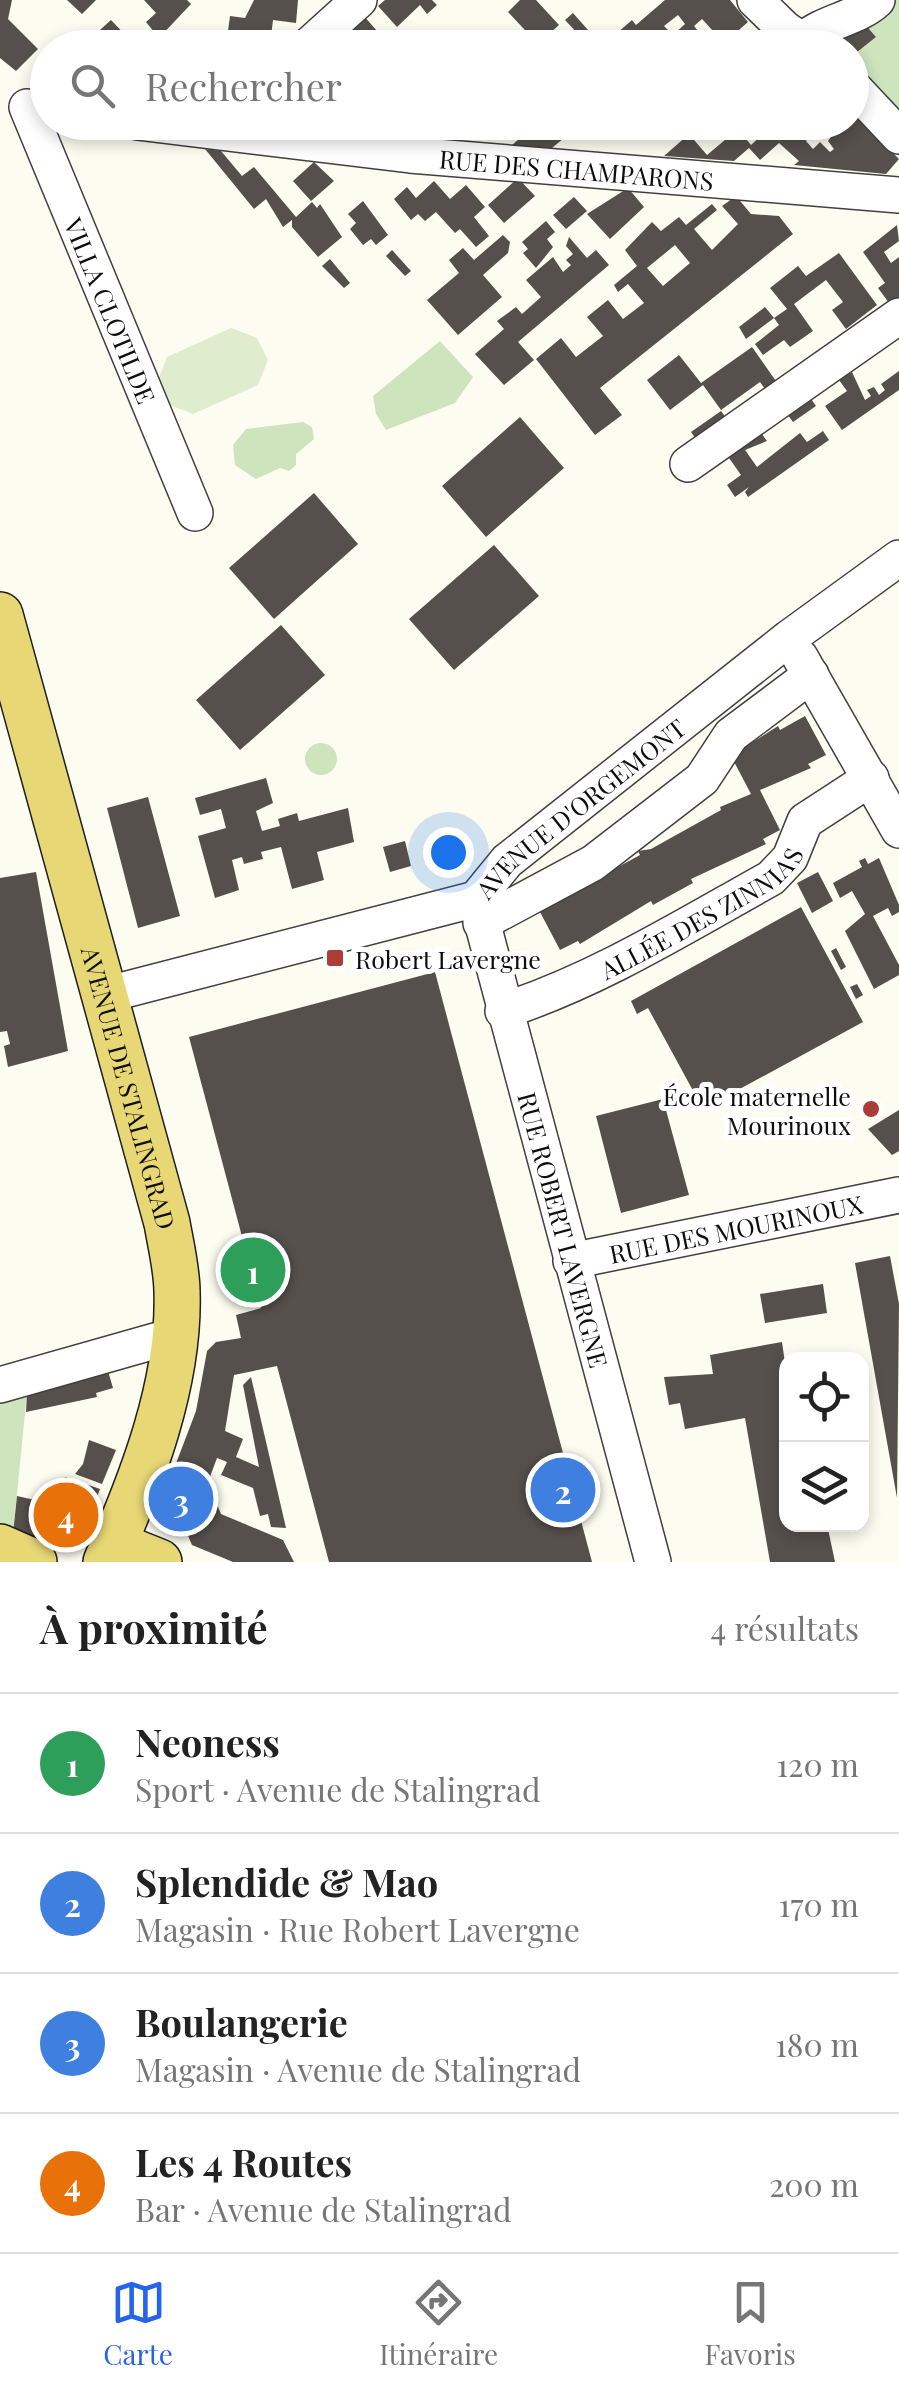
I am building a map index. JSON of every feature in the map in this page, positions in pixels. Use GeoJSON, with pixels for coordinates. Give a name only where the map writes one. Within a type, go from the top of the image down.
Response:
{"type":"FeatureCollection","features":[{"type":"Feature","properties":{"kind":"main road","name":"AVENUE DE STALINGRAD"},"geometry":{"type":"LineString","coordinates":[[0,614],[168,1223],[178,1290],[176,1335],[153,1440],[110,1553]]}},
{"type":"Feature","properties":{"kind":"main road"},"geometry":{"type":"LineString","coordinates":[[0,1547],[34,1562]]}},
{"type":"Feature","properties":{"kind":"main road"},"geometry":{"type":"LineString","coordinates":[[110,1553],[159,1562]]}},
{"type":"Feature","properties":{"kind":"street"},"geometry":{"type":"LineString","coordinates":[[326,30],[359,0]]}},
{"type":"Feature","properties":{"kind":"street"},"geometry":{"type":"LineString","coordinates":[[755,0],[785,30]]}},
{"type":"Feature","properties":{"kind":"street"},"geometry":{"type":"LineString","coordinates":[[821,30],[829,22],[866,9],[877,0]]}},
{"type":"Feature","properties":{"kind":"street"},"geometry":{"type":"LineString","coordinates":[[869,104],[899,136]]}},
{"type":"Feature","properties":{"kind":"street","name":"VILLA CLOTILDE"},"geometry":{"type":"LineString","coordinates":[[39,140],[195,513]]}},
{"type":"Feature","properties":{"kind":"street","name":"RUE DES CHAMPARONS"},"geometry":{"type":"LineString","coordinates":[[303,140],[410,155],[899,194]]}},
{"type":"Feature","properties":{"kind":"street"},"geometry":{"type":"LineString","coordinates":[[688,464],[899,316]]}},
{"type":"Feature","properties":{"kind":"street","name":"AVENUE D'ORGEMONT"},"geometry":{"type":"LineString","coordinates":[[105,996],[478,911],[507,861],[789,638],[899,558]]}},
{"type":"Feature","properties":{"kind":"street"},"geometry":{"type":"LineString","coordinates":[[789,638],[899,830]]}},
{"type":"Feature","properties":{"kind":"street"},"geometry":{"type":"LineString","coordinates":[[478,911],[593,863],[702,779],[731,735],[810,675]]}},
{"type":"Feature","properties":{"kind":"street","name":"ALLÉE DES ZINNIAS"},"geometry":{"type":"LineString","coordinates":[[503,1011],[553,995],[604,970],[770,878],[790,858],[805,822],[871,778]]}},
{"type":"Feature","properties":{"kind":"street","name":"RUE ROBERT LAVERGNE"},"geometry":{"type":"LineString","coordinates":[[478,911],[652,1562]]}},
{"type":"Feature","properties":{"kind":"street","name":"RUE DES MOURINOUX"},"geometry":{"type":"LineString","coordinates":[[571,1261],[899,1195]]}},
{"type":"Feature","properties":{"kind":"street"},"geometry":{"type":"LineString","coordinates":[[0,1385],[176,1335]]}},
{"type":"Feature","properties":{"kind":"green space"},"geometry":{"type":"Polygon","coordinates":[[[891,0],[899,0],[899,115],[869,85],[869,43],[876,37],[863,22],[891,0]]]}},
{"type":"Feature","properties":{"kind":"green space"},"geometry":{"type":"Polygon","coordinates":[[[231,328],[257,338],[268,360],[258,385],[193,414],[167,404],[157,383],[167,357],[231,328]]]}},
{"type":"Feature","properties":{"kind":"green space"},"geometry":{"type":"Polygon","coordinates":[[[440,341],[473,377],[455,403],[386,430],[376,414],[373,396],[440,341]]]}},
{"type":"Feature","properties":{"kind":"green space"},"geometry":{"type":"Polygon","coordinates":[[[303,422],[312,427],[314,439],[296,454],[296,465],[289,471],[280,468],[256,479],[235,465],[233,445],[246,429],[303,422]]]}},
{"type":"Feature","properties":{"kind":"green space"},"geometry":{"type":"Polygon","coordinates":[[[321,743],[332,748],[337,759],[332,770],[321,775],[310,770],[305,759],[310,748],[321,743]]]}},
{"type":"Feature","properties":{"kind":"green space"},"geometry":{"type":"Polygon","coordinates":[[[27,1393],[13,1534],[0,1530],[0,1401],[27,1393]]]}},
{"type":"Feature","properties":{"kind":"building"},"geometry":{"type":"Polygon","coordinates":[[[0,0],[12,0],[8,19],[30,41],[30,57],[16,71],[0,58],[0,0]]]}},
{"type":"Feature","properties":{"kind":"building"},"geometry":{"type":"Polygon","coordinates":[[[67,0],[96,0],[82,14],[67,0]]]}},
{"type":"Feature","properties":{"kind":"building"},"geometry":{"type":"Polygon","coordinates":[[[144,0],[187,0],[191,4],[167,30],[152,30],[146,22],[156,13],[144,0]]]}},
{"type":"Feature","properties":{"kind":"building"},"geometry":{"type":"Polygon","coordinates":[[[254,0],[298,0],[296,23],[273,20],[272,30],[228,30],[230,16],[245,18],[254,0]]]}},
{"type":"Feature","properties":{"kind":"building"},"geometry":{"type":"Polygon","coordinates":[[[385,0],[432,0],[437,5],[427,14],[420,5],[397,27],[378,6],[385,0]]]}},
{"type":"Feature","properties":{"kind":"building"},"geometry":{"type":"Polygon","coordinates":[[[520,0],[536,0],[559,25],[553,30],[525,30],[508,12],[520,0]]]}},
{"type":"Feature","properties":{"kind":"building"},"geometry":{"type":"Polygon","coordinates":[[[665,0],[730,0],[748,22],[739,30],[712,30],[702,19],[694,26],[697,30],[678,30],[685,24],[678,15],[664,26],[668,30],[621,30],[632,20],[636,25],[665,0]]]}},
{"type":"Feature","properties":{"kind":"building"},"geometry":{"type":"Polygon","coordinates":[[[356,7],[376,30],[352,30],[343,19],[356,7]]]}},
{"type":"Feature","properties":{"kind":"building"},"geometry":{"type":"Polygon","coordinates":[[[573,13],[588,30],[574,30],[565,20],[573,13]]]}},
{"type":"Feature","properties":{"kind":"building"},"geometry":{"type":"Polygon","coordinates":[[[111,20],[120,30],[100,30],[111,20]]]}},
{"type":"Feature","properties":{"kind":"building"},"geometry":{"type":"Polygon","coordinates":[[[863,22],[876,37],[869,43],[869,30],[853,30],[863,22]]]}},
{"type":"Feature","properties":{"kind":"building"},"geometry":{"type":"Polygon","coordinates":[[[869,129],[899,159],[886,174],[794,165],[799,161],[779,143],[760,160],[749,148],[734,161],[664,156],[682,140],[694,140],[707,155],[725,140],[747,140],[751,145],[756,140],[807,140],[813,149],[820,142],[830,152],[834,149],[828,141],[869,140],[869,129]]]}},
{"type":"Feature","properties":{"kind":"building"},"geometry":{"type":"Polygon","coordinates":[[[518,140],[562,140],[552,148],[511,146],[518,140]]]}},
{"type":"Feature","properties":{"kind":"building"},"geometry":{"type":"Polygon","coordinates":[[[205,149],[221,151],[242,176],[254,167],[296,217],[312,202],[317,208],[320,204],[342,237],[318,257],[292,227],[292,220],[283,227],[266,199],[254,209],[205,149]]]}},
{"type":"Feature","properties":{"kind":"building"},"geometry":{"type":"Polygon","coordinates":[[[314,162],[334,181],[311,201],[293,181],[314,162]]]}},
{"type":"Feature","properties":{"kind":"building"},"geometry":{"type":"Polygon","coordinates":[[[518,178],[535,196],[504,223],[488,205],[518,178]]]}},
{"type":"Feature","properties":{"kind":"building"},"geometry":{"type":"Polygon","coordinates":[[[434,181],[450,199],[466,185],[485,207],[474,217],[489,236],[476,247],[460,229],[455,233],[436,212],[425,221],[418,214],[411,220],[394,199],[407,187],[416,198],[434,181]]]}},
{"type":"Feature","properties":{"kind":"building"},"geometry":{"type":"Polygon","coordinates":[[[628,188],[644,207],[610,239],[587,214],[628,188]]]}},
{"type":"Feature","properties":{"kind":"building"},"geometry":{"type":"Polygon","coordinates":[[[736,196],[751,214],[779,216],[793,234],[600,388],[622,415],[595,435],[536,359],[561,338],[576,357],[603,336],[587,317],[608,300],[623,319],[644,303],[628,284],[618,292],[614,285],[637,266],[625,250],[652,222],[661,231],[679,217],[686,225],[712,204],[717,210],[694,229],[712,250],[738,224],[722,206],[736,196]],[[675,245],[647,268],[663,286],[690,263],[675,245]]]}},
{"type":"Feature","properties":{"kind":"building"},"geometry":{"type":"Polygon","coordinates":[[[574,197],[587,211],[566,229],[553,215],[574,197]]]}},
{"type":"Feature","properties":{"kind":"building"},"geometry":{"type":"Polygon","coordinates":[[[363,201],[388,235],[376,245],[371,239],[363,245],[350,229],[356,223],[348,214],[363,201]]]}},
{"type":"Feature","properties":{"kind":"building"},"geometry":{"type":"Polygon","coordinates":[[[546,221],[555,232],[547,239],[553,247],[536,268],[523,253],[528,249],[522,242],[546,221]]]}},
{"type":"Feature","properties":{"kind":"building"},"geometry":{"type":"Polygon","coordinates":[[[897,225],[899,241],[884,252],[891,263],[899,257],[899,308],[895,311],[878,288],[885,283],[863,252],[897,225]]]}},
{"type":"Feature","properties":{"kind":"building"},"geometry":{"type":"Polygon","coordinates":[[[503,235],[510,242],[508,253],[483,275],[502,297],[458,335],[427,300],[459,273],[449,260],[463,248],[474,260],[503,235]]]}},
{"type":"Feature","properties":{"kind":"building"},"geometry":{"type":"Polygon","coordinates":[[[569,237],[587,258],[596,250],[609,265],[518,342],[534,360],[504,385],[475,354],[504,329],[497,321],[516,307],[522,314],[541,297],[526,280],[553,257],[563,272],[571,265],[566,260],[573,254],[566,246],[569,237]]]}},
{"type":"Feature","properties":{"kind":"building"},"geometry":{"type":"Polygon","coordinates":[[[392,250],[411,271],[405,276],[386,256],[392,250]]]}},
{"type":"Feature","properties":{"kind":"building"},"geometry":{"type":"Polygon","coordinates":[[[839,253],[877,305],[846,329],[832,310],[843,302],[826,280],[794,304],[813,331],[790,347],[784,340],[763,355],[755,344],[779,325],[774,318],[787,309],[770,288],[798,266],[806,276],[839,253]]]}},
{"type":"Feature","properties":{"kind":"building"},"geometry":{"type":"Polygon","coordinates":[[[330,259],[350,283],[344,288],[322,266],[330,259]]]}},
{"type":"Feature","properties":{"kind":"building"},"geometry":{"type":"Polygon","coordinates":[[[765,307],[774,318],[746,339],[739,327],[765,307]]]}},
{"type":"Feature","properties":{"kind":"building"},"geometry":{"type":"Polygon","coordinates":[[[752,347],[783,391],[772,399],[760,382],[721,410],[703,385],[670,410],[647,380],[679,355],[701,383],[752,347]]]}},
{"type":"Feature","properties":{"kind":"building"},"geometry":{"type":"Polygon","coordinates":[[[899,371],[899,390],[842,430],[825,406],[847,391],[839,380],[852,372],[865,400],[871,396],[867,390],[874,387],[879,395],[885,390],[881,384],[899,371]]]}},
{"type":"Feature","properties":{"kind":"building"},"geometry":{"type":"Polygon","coordinates":[[[809,396],[816,406],[793,422],[781,406],[809,396]]]}},
{"type":"Feature","properties":{"kind":"building"},"geometry":{"type":"Polygon","coordinates":[[[721,411],[730,423],[700,445],[691,432],[721,411]]]}},
{"type":"Feature","properties":{"kind":"building"},"geometry":{"type":"Polygon","coordinates":[[[520,417],[564,468],[486,537],[442,486],[520,417]]]}},
{"type":"Feature","properties":{"kind":"building"},"geometry":{"type":"Polygon","coordinates":[[[755,425],[767,441],[745,450],[757,467],[800,433],[807,442],[823,431],[829,440],[748,497],[745,492],[749,487],[735,497],[727,485],[741,475],[722,448],[755,425]]]}},
{"type":"Feature","properties":{"kind":"building"},"geometry":{"type":"Polygon","coordinates":[[[314,493],[358,544],[274,619],[229,568],[314,493]]]}},
{"type":"Feature","properties":{"kind":"building"},"geometry":{"type":"Polygon","coordinates":[[[494,545],[539,596],[454,670],[409,619],[494,545]]]}},
{"type":"Feature","properties":{"kind":"building"},"geometry":{"type":"Polygon","coordinates":[[[281,625],[325,675],[240,750],[196,700],[281,625]]]}},
{"type":"Feature","properties":{"kind":"building"},"geometry":{"type":"Polygon","coordinates":[[[805,716],[826,755],[808,764],[811,768],[760,790],[780,830],[763,839],[766,844],[691,879],[693,883],[653,905],[651,901],[580,944],[578,941],[560,950],[539,910],[640,855],[638,851],[651,849],[721,810],[720,807],[751,794],[731,756],[778,726],[780,730],[805,716]]]}},
{"type":"Feature","properties":{"kind":"building"},"geometry":{"type":"Polygon","coordinates":[[[266,778],[273,803],[256,811],[262,831],[280,826],[278,819],[297,813],[299,821],[348,808],[354,842],[317,852],[324,880],[292,889],[281,847],[261,852],[263,859],[244,864],[242,857],[232,860],[239,890],[215,898],[198,836],[226,828],[221,809],[200,815],[195,798],[266,778]]]}},
{"type":"Feature","properties":{"kind":"building"},"geometry":{"type":"Polygon","coordinates":[[[148,797],[180,916],[138,928],[107,808],[148,797]]]}},
{"type":"Feature","properties":{"kind":"building"},"geometry":{"type":"Polygon","coordinates":[[[405,841],[411,866],[390,872],[383,847],[405,841]]]}},
{"type":"Feature","properties":{"kind":"building"},"geometry":{"type":"Polygon","coordinates":[[[865,858],[868,864],[879,858],[899,905],[899,912],[892,916],[888,908],[873,916],[899,965],[899,975],[874,989],[845,931],[865,914],[852,891],[840,898],[833,883],[862,867],[859,861],[865,858]]]}},
{"type":"Feature","properties":{"kind":"building"},"geometry":{"type":"Polygon","coordinates":[[[36,872],[68,1051],[8,1067],[4,1046],[10,1044],[7,1031],[0,1032],[0,878],[36,872]]]}},
{"type":"Feature","properties":{"kind":"building"},"geometry":{"type":"Polygon","coordinates":[[[818,872],[833,901],[812,913],[797,883],[818,872]]]}},
{"type":"Feature","properties":{"kind":"building"},"geometry":{"type":"Polygon","coordinates":[[[801,907],[863,1022],[703,1109],[648,1008],[637,1014],[631,1001],[801,907]]]}},
{"type":"Feature","properties":{"kind":"building"},"geometry":{"type":"Polygon","coordinates":[[[836,948],[846,967],[841,970],[831,951],[836,948]]]}},
{"type":"Feature","properties":{"kind":"building"},"geometry":{"type":"Polygon","coordinates":[[[435,972],[592,1562],[329,1562],[277,1366],[234,1375],[225,1431],[243,1439],[236,1457],[259,1467],[243,1385],[251,1377],[286,1528],[271,1527],[268,1514],[260,1516],[253,1488],[221,1475],[227,1462],[217,1458],[208,1482],[221,1514],[283,1540],[294,1562],[233,1562],[192,1545],[167,1487],[196,1411],[207,1351],[216,1342],[241,1338],[236,1315],[261,1308],[189,1037],[435,972]]]}},
{"type":"Feature","properties":{"kind":"building"},"geometry":{"type":"Polygon","coordinates":[[[857,984],[863,995],[856,999],[850,987],[857,984]]]}},
{"type":"Feature","properties":{"kind":"building"},"geometry":{"type":"Polygon","coordinates":[[[663,1099],[689,1195],[621,1213],[596,1116],[663,1099]]]}},
{"type":"Feature","properties":{"kind":"building"},"geometry":{"type":"Polygon","coordinates":[[[899,1110],[899,1151],[892,1155],[868,1129],[899,1110]]]}},
{"type":"Feature","properties":{"kind":"building"},"geometry":{"type":"Polygon","coordinates":[[[890,1256],[899,1304],[897,1498],[855,1263],[890,1256]]]}},
{"type":"Feature","properties":{"kind":"building"},"geometry":{"type":"Polygon","coordinates":[[[823,1284],[827,1313],[765,1323],[760,1294],[823,1284]]]}},
{"type":"Feature","properties":{"kind":"building"},"geometry":{"type":"Polygon","coordinates":[[[782,1342],[779,1532],[829,1532],[835,1562],[770,1562],[745,1418],[685,1429],[680,1403],[669,1405],[664,1377],[713,1374],[710,1355],[782,1342]]]}},
{"type":"Feature","properties":{"kind":"building"},"geometry":{"type":"Polygon","coordinates":[[[108,1371],[113,1388],[96,1393],[97,1397],[26,1412],[27,1393],[108,1371]]]}},
{"type":"Feature","properties":{"kind":"building"},"geometry":{"type":"Polygon","coordinates":[[[89,1440],[116,1450],[102,1484],[75,1474],[83,1464],[89,1440]]]}},
{"type":"Feature","properties":{"kind":"building"},"geometry":{"type":"Polygon","coordinates":[[[65,1477],[100,1489],[90,1515],[29,1541],[13,1534],[17,1496],[35,1500],[34,1511],[49,1512],[52,1496],[59,1492],[65,1477]]]}},
{"type":"Feature","properties":{"kind":"place","name":"Robert Lavergne"},"geometry":{"type":"Point","coordinates":[335,958]}},
{"type":"Feature","properties":{"kind":"place","name":"École maternelle Mourinoux"},"geometry":{"type":"Point","coordinates":[871,1109]}},
{"type":"Feature","properties":{"kind":"place","name":"Neoness"},"geometry":{"type":"Point","coordinates":[253,1270]}},
{"type":"Feature","properties":{"kind":"place","name":"Splendide & Mao"},"geometry":{"type":"Point","coordinates":[563,1490]}},
{"type":"Feature","properties":{"kind":"place","name":"Boulangerie"},"geometry":{"type":"Point","coordinates":[181,1499]}},
{"type":"Feature","properties":{"kind":"place","name":"Les 4 Routes"},"geometry":{"type":"Point","coordinates":[66,1515]}}]}
